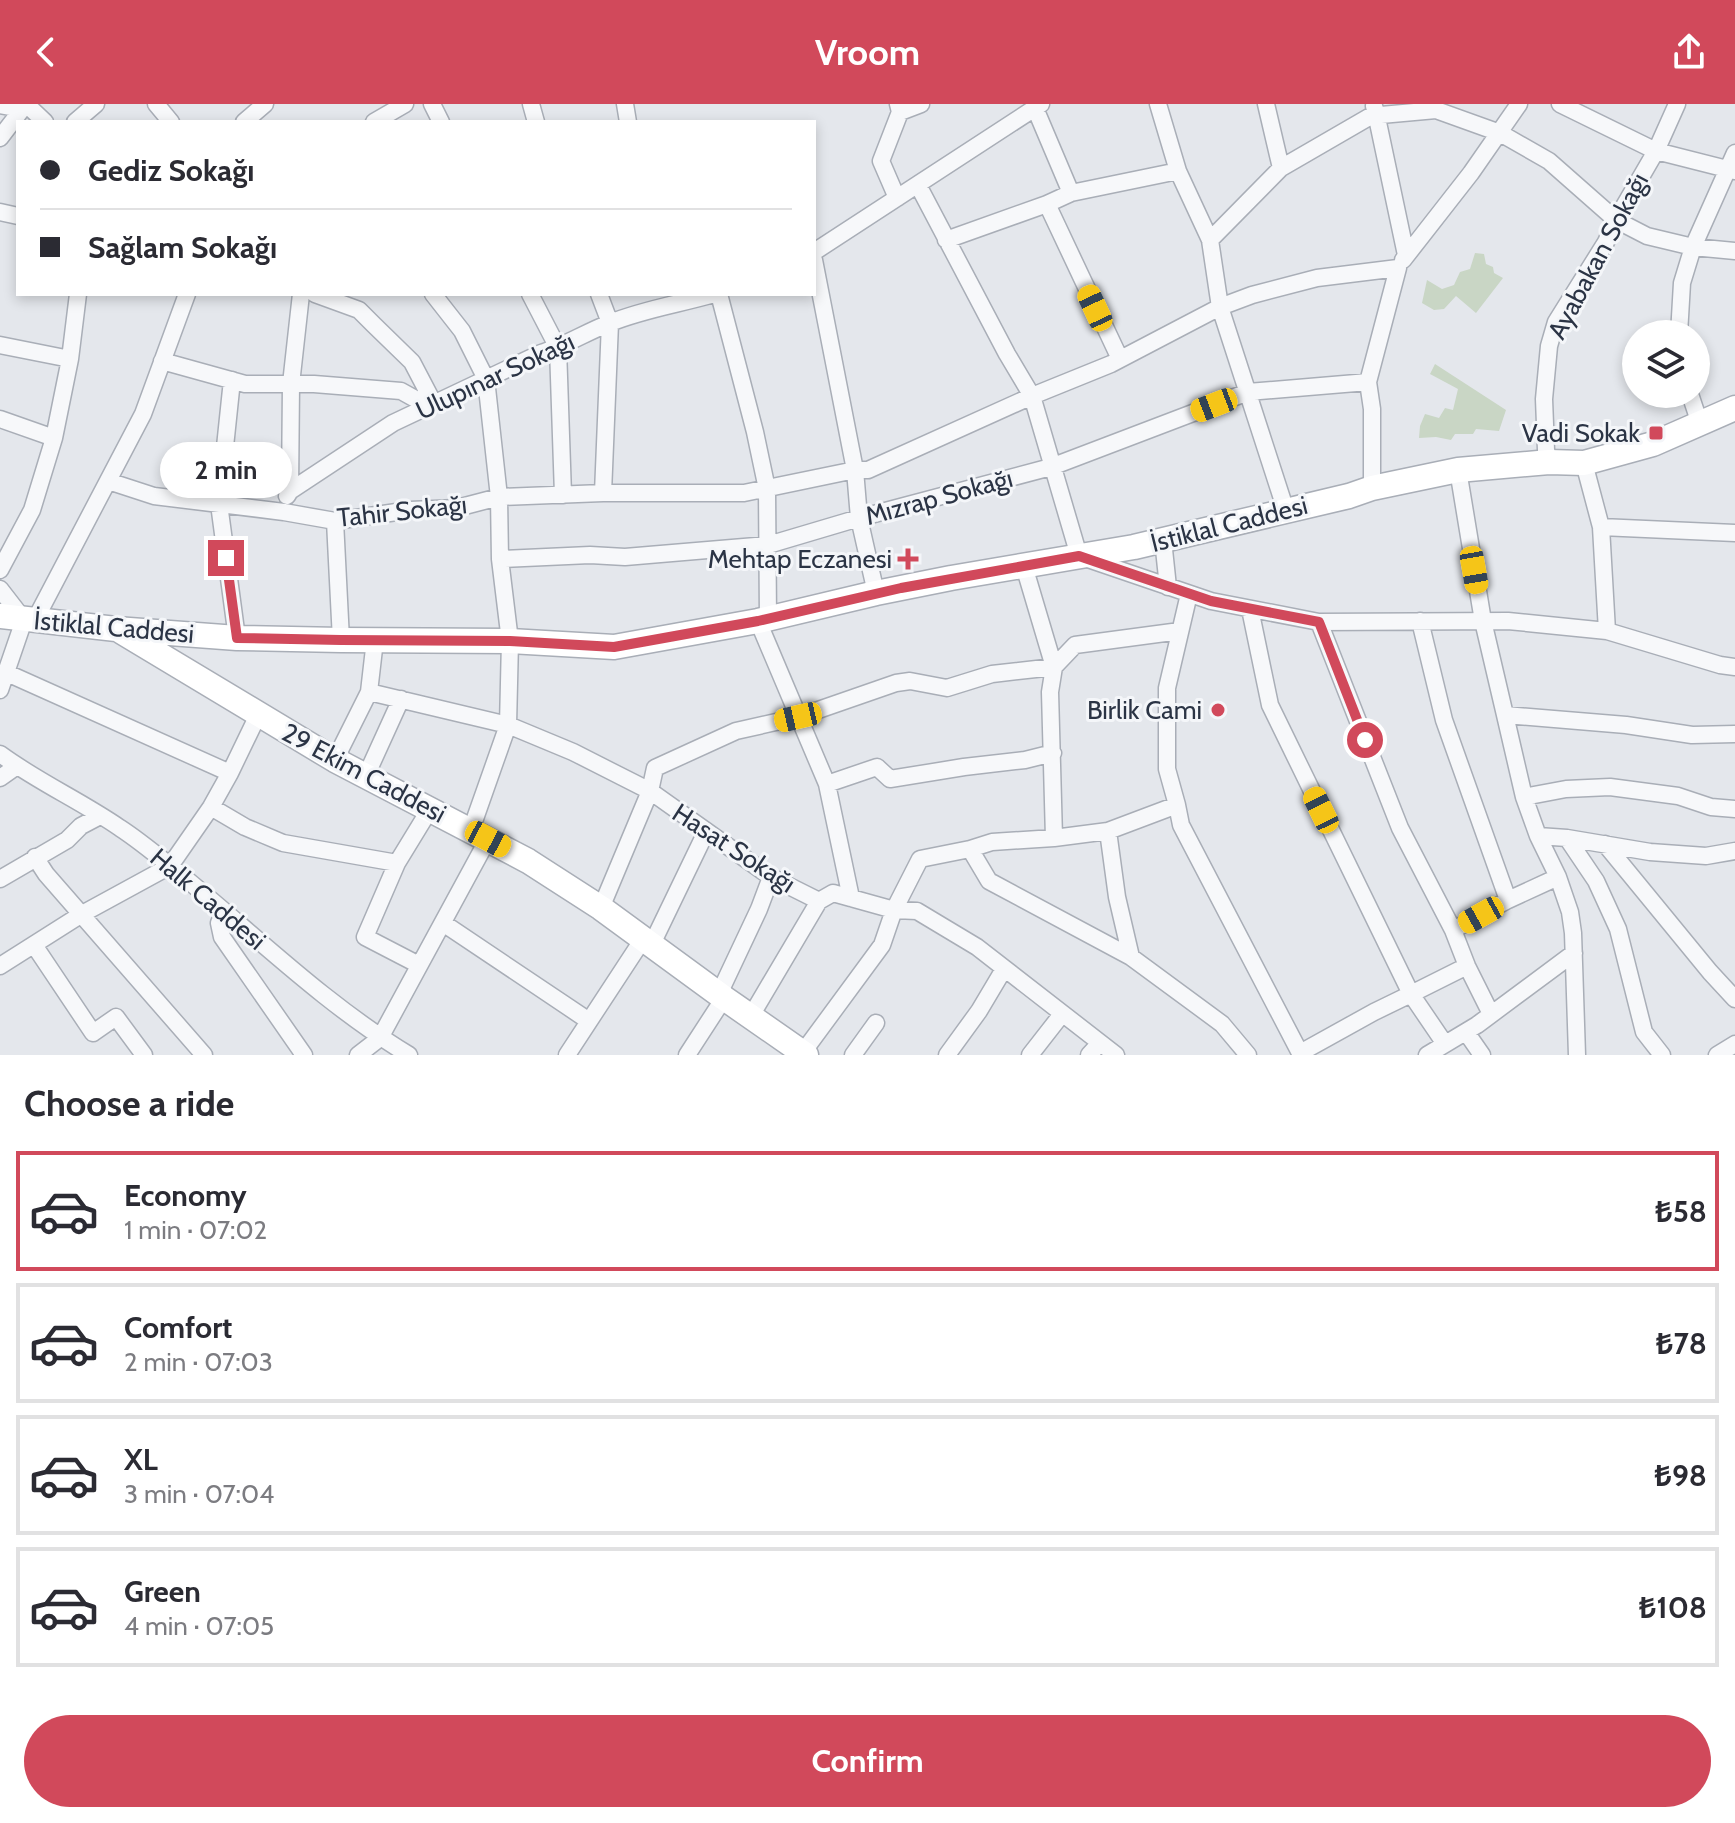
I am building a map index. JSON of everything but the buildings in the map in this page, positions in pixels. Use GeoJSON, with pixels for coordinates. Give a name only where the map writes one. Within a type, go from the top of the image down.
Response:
{"type":"FeatureCollection","features":[{"type":"Feature","properties":{"kind":"street"},"geometry":{"type":"LineString","coordinates":[[77,120],[96,104]]}},
{"type":"Feature","properties":{"kind":"street"},"geometry":{"type":"LineString","coordinates":[[156,104],[169,120]]}},
{"type":"Feature","properties":{"kind":"street"},"geometry":{"type":"LineString","coordinates":[[246,120],[265,104]]}},
{"type":"Feature","properties":{"kind":"street"},"geometry":{"type":"LineString","coordinates":[[377,120],[405,104]]}},
{"type":"Feature","properties":{"kind":"street"},"geometry":{"type":"LineString","coordinates":[[897,198],[881,161],[899,108],[921,104]]}},
{"type":"Feature","properties":{"kind":"street"},"geometry":{"type":"LineString","coordinates":[[1158,104],[1178,171],[1210,240],[1220,307],[1286,511]]}},
{"type":"Feature","properties":{"kind":"street"},"geometry":{"type":"LineString","coordinates":[[1266,104],[1281,168]]}},
{"type":"Feature","properties":{"kind":"street"},"geometry":{"type":"LineString","coordinates":[[1372,488],[1372,409],[1368,382],[1402,262],[1519,104]]}},
{"type":"Feature","properties":{"kind":"street"},"geometry":{"type":"LineString","coordinates":[[1560,104],[1656,151],[1732,171]]}},
{"type":"Feature","properties":{"kind":"street","name":"Ayabakan Sokağı"},"geometry":{"type":"LineString","coordinates":[[1549,462],[1544,399],[1549,346],[1556,322],[1606,242],[1656,151],[1677,104]]}},
{"type":"Feature","properties":{"kind":"street"},"geometry":{"type":"LineString","coordinates":[[0,105],[24,106],[42,120]]}},
{"type":"Feature","properties":{"kind":"street"},"geometry":{"type":"LineString","coordinates":[[0,138],[24,106]]}},
{"type":"Feature","properties":{"kind":"street"},"geometry":{"type":"LineString","coordinates":[[816,251],[1038,106],[1071,193]]}},
{"type":"Feature","properties":{"kind":"street"},"geometry":{"type":"LineString","coordinates":[[1210,240],[1281,168],[1375,108]]}},
{"type":"Feature","properties":{"kind":"street"},"geometry":{"type":"LineString","coordinates":[[1375,108],[1381,115],[1436,110],[1500,133],[1549,161],[1616,220],[1647,236],[1693,247],[1735,251]]}},
{"type":"Feature","properties":{"kind":"street"},"geometry":{"type":"LineString","coordinates":[[1375,108],[1402,262]]}},
{"type":"Feature","properties":{"kind":"street"},"geometry":{"type":"LineString","coordinates":[[1680,320],[1682,283],[1693,247],[1732,171],[1735,153]]}},
{"type":"Feature","properties":{"kind":"street"},"geometry":{"type":"LineString","coordinates":[[946,240],[1071,193],[1178,171]]}},
{"type":"Feature","properties":{"kind":"street"},"geometry":{"type":"LineString","coordinates":[[918,185],[1032,396],[1079,556],[1211,601],[1319,622],[1508,621],[1607,631],[1735,667]]}},
{"type":"Feature","properties":{"kind":"street"},"geometry":{"type":"LineString","coordinates":[[1047,204],[1120,359]]}},
{"type":"Feature","properties":{"kind":"street","name":"Tahir Sokağı"},"geometry":{"type":"LineString","coordinates":[[108,481],[154,496],[335,521],[410,510],[457,508],[499,497],[744,493],[868,470],[1120,359],[1220,307],[1317,278],[1402,262]]}},
{"type":"Feature","properties":{"kind":"street"},"geometry":{"type":"LineString","coordinates":[[816,270],[855,470],[859,518],[876,593]]}},
{"type":"Feature","properties":{"kind":"street"},"geometry":{"type":"LineString","coordinates":[[0,570],[32,510],[54,438],[70,359],[78,296]]}},
{"type":"Feature","properties":{"kind":"street"},"geometry":{"type":"LineString","coordinates":[[0,690],[20,619],[108,481],[143,414],[186,296]]}},
{"type":"Feature","properties":{"kind":"street"},"geometry":{"type":"LineString","coordinates":[[279,511],[290,491],[291,384],[301,296]]}},
{"type":"Feature","properties":{"kind":"street"},"geometry":{"type":"LineString","coordinates":[[320,296],[359,310],[412,362],[431,405]]}},
{"type":"Feature","properties":{"kind":"street"},"geometry":{"type":"LineString","coordinates":[[358,1055],[380,1038],[443,923],[479,834],[508,725],[510,641],[500,559],[499,497],[486,379],[462,331],[435,296]]}},
{"type":"Feature","properties":{"kind":"street"},"geometry":{"type":"LineString","coordinates":[[531,296],[558,348],[563,495]]}},
{"type":"Feature","properties":{"kind":"street"},"geometry":{"type":"LineString","coordinates":[[600,296],[610,323],[603,493]]}},
{"type":"Feature","properties":{"kind":"street","name":"Ulupınar Sokağı"},"geometry":{"type":"LineString","coordinates":[[290,491],[393,423],[661,300],[698,296]]}},
{"type":"Feature","properties":{"kind":"street"},"geometry":{"type":"LineString","coordinates":[[718,296],[755,432],[767,489],[768,545],[763,620],[798,717],[827,784],[851,898]]}},
{"type":"Feature","properties":{"kind":"street"},"geometry":{"type":"LineString","coordinates":[[0,345],[70,359]]}},
{"type":"Feature","properties":{"kind":"street"},"geometry":{"type":"LineString","coordinates":[[162,361],[245,384],[314,384],[401,391],[431,405]]}},
{"type":"Feature","properties":{"kind":"street"},"geometry":{"type":"LineString","coordinates":[[232,380],[219,504],[237,638]]}},
{"type":"Feature","properties":{"kind":"street","name":"Mızrap Sokağı"},"geometry":{"type":"LineString","coordinates":[[500,559],[590,555],[625,557],[768,545],[1051,467],[1248,392],[1368,382]]}},
{"type":"Feature","properties":{"kind":"street"},"geometry":{"type":"LineString","coordinates":[[1695,408],[1700,424]]}},
{"type":"Feature","properties":{"kind":"street","name":"İstiklal Caddesi"},"geometry":{"type":"LineString","coordinates":[[20,619],[237,638],[510,641],[614,647],[763,620],[876,593],[1134,547],[1458,470],[1549,462],[1584,463],[1653,444],[1735,408]]}},
{"type":"Feature","properties":{"kind":"street"},"geometry":{"type":"LineString","coordinates":[[0,419],[54,438]]}},
{"type":"Feature","properties":{"kind":"street"},"geometry":{"type":"LineString","coordinates":[[1584,463],[1601,527],[1607,631]]}},
{"type":"Feature","properties":{"kind":"street"},"geometry":{"type":"LineString","coordinates":[[1458,470],[1483,621],[1524,797],[1570,912],[1577,1055]]}},
{"type":"Feature","properties":{"kind":"street"},"geometry":{"type":"LineString","coordinates":[[335,521],[341,640]]}},
{"type":"Feature","properties":{"kind":"street"},"geometry":{"type":"LineString","coordinates":[[1601,527],[1735,533]]}},
{"type":"Feature","properties":{"kind":"street"},"geometry":{"type":"LineString","coordinates":[[1163,540],[1168,587]]}},
{"type":"Feature","properties":{"kind":"street"},"geometry":{"type":"LineString","coordinates":[[1024,566],[1054,667],[1050,692],[1054,838]]}},
{"type":"Feature","properties":{"kind":"street"},"geometry":{"type":"LineString","coordinates":[[0,589],[20,619]]}},
{"type":"Feature","properties":{"kind":"street"},"geometry":{"type":"LineString","coordinates":[[1189,594],[1167,688],[1167,769],[1181,825],[1300,1054],[1374,1012],[1467,966]]}},
{"type":"Feature","properties":{"kind":"street"},"geometry":{"type":"LineString","coordinates":[[1250,609],[1270,705],[1411,994],[1445,1044]]}},
{"type":"Feature","properties":{"kind":"street"},"geometry":{"type":"LineString","coordinates":[[1420,621],[1444,720],[1508,900]]}},
{"type":"Feature","properties":{"kind":"street"},"geometry":{"type":"LineString","coordinates":[[1319,622],[1400,828],[1453,930],[1491,1014]]}},
{"type":"Feature","properties":{"kind":"street","name":"29 Ekim Caddesi"},"geometry":{"type":"LineString","coordinates":[[116,629],[335,760],[528,861],[601,908],[803,1054]]}},
{"type":"Feature","properties":{"kind":"street"},"geometry":{"type":"LineString","coordinates":[[601,908],[650,791],[655,768],[736,731],[798,717],[896,683],[910,681],[947,688],[992,674],[1054,667],[1075,645],[1180,631]]}},
{"type":"Feature","properties":{"kind":"street"},"geometry":{"type":"LineString","coordinates":[[335,760],[369,692],[375,640]]}},
{"type":"Feature","properties":{"kind":"street"},"geometry":{"type":"LineString","coordinates":[[7,673],[230,773]]}},
{"type":"Feature","properties":{"kind":"street","name":"Hasat Sokağı"},"geometry":{"type":"LineString","coordinates":[[369,692],[508,725],[573,752],[650,791],[771,877],[819,901],[833,893],[894,910],[917,911],[977,947],[1062,1014],[1094,1049],[1116,1055]]}},
{"type":"Feature","properties":{"kind":"street"},"geometry":{"type":"LineString","coordinates":[[366,776],[401,699]]}},
{"type":"Feature","properties":{"kind":"street"},"geometry":{"type":"LineString","coordinates":[[0,966],[82,914],[170,866],[211,807],[258,715]]}},
{"type":"Feature","properties":{"kind":"street"},"geometry":{"type":"LineString","coordinates":[[1505,715],[1626,725],[1692,735],[1735,734]]}},
{"type":"Feature","properties":{"kind":"street"},"geometry":{"type":"LineString","coordinates":[[827,784],[877,767],[890,779],[1025,760],[1053,753]]}},
{"type":"Feature","properties":{"kind":"street","name":"Halk Caddesi"},"geometry":{"type":"LineString","coordinates":[[0,754],[119,827],[170,866],[293,971],[380,1038],[409,1055]]}},
{"type":"Feature","properties":{"kind":"street"},"geometry":{"type":"LineString","coordinates":[[0,778],[17,766]]}},
{"type":"Feature","properties":{"kind":"street"},"geometry":{"type":"LineString","coordinates":[[1524,797],[1566,789],[1610,787],[1678,796],[1711,807],[1735,809]]}},
{"type":"Feature","properties":{"kind":"street"},"geometry":{"type":"LineString","coordinates":[[803,1054],[882,945],[894,910],[920,859],[992,842],[1108,831],[1177,805]]}},
{"type":"Feature","properties":{"kind":"street"},"geometry":{"type":"LineString","coordinates":[[211,807],[245,827],[283,843],[397,863]]}},
{"type":"Feature","properties":{"kind":"street"},"geometry":{"type":"LineString","coordinates":[[419,965],[365,937],[397,863],[430,809]]}},
{"type":"Feature","properties":{"kind":"street"},"geometry":{"type":"LineString","coordinates":[[0,879],[67,840],[81,826],[100,816]]}},
{"type":"Feature","properties":{"kind":"street"},"geometry":{"type":"LineString","coordinates":[[1108,831],[1117,897],[1131,957]]}},
{"type":"Feature","properties":{"kind":"street"},"geometry":{"type":"LineString","coordinates":[[567,1055],[648,941],[706,832]]}},
{"type":"Feature","properties":{"kind":"street"},"geometry":{"type":"LineString","coordinates":[[1538,836],[1650,852],[1706,856],[1735,851]]}},
{"type":"Feature","properties":{"kind":"street"},"geometry":{"type":"LineString","coordinates":[[1567,838],[1596,881],[1618,929],[1644,1032],[1662,1055]]}},
{"type":"Feature","properties":{"kind":"street"},"geometry":{"type":"LineString","coordinates":[[1605,844],[1735,999]]}},
{"type":"Feature","properties":{"kind":"street"},"geometry":{"type":"LineString","coordinates":[[970,849],[989,881],[1131,957],[1222,1024],[1248,1055]]}},
{"type":"Feature","properties":{"kind":"street"},"geometry":{"type":"LineString","coordinates":[[35,857],[46,874],[204,1055]]}},
{"type":"Feature","properties":{"kind":"street"},"geometry":{"type":"LineString","coordinates":[[687,1055],[721,996],[771,877]]}},
{"type":"Feature","properties":{"kind":"street"},"geometry":{"type":"LineString","coordinates":[[1453,930],[1558,877]]}},
{"type":"Feature","properties":{"kind":"street"},"geometry":{"type":"LineString","coordinates":[[751,1016],[819,901]]}},
{"type":"Feature","properties":{"kind":"street"},"geometry":{"type":"LineString","coordinates":[[224,912],[219,923],[222,937],[304,1055]]}},
{"type":"Feature","properties":{"kind":"street"},"geometry":{"type":"LineString","coordinates":[[443,923],[589,1021]]}},
{"type":"Feature","properties":{"kind":"street"},"geometry":{"type":"LineString","coordinates":[[34,945],[93,1033],[116,1017],[144,1055]]}},
{"type":"Feature","properties":{"kind":"street"},"geometry":{"type":"LineString","coordinates":[[1427,1055],[1466,1032],[1574,953]]}},
{"type":"Feature","properties":{"kind":"street"},"geometry":{"type":"LineString","coordinates":[[947,1055],[1004,969]]}},
{"type":"Feature","properties":{"kind":"street"},"geometry":{"type":"LineString","coordinates":[[1030,1055],[1062,1014]]}},
{"type":"Feature","properties":{"kind":"street"},"geometry":{"type":"LineString","coordinates":[[853,1055],[876,1023]]}},
{"type":"Feature","properties":{"kind":"street"},"geometry":{"type":"LineString","coordinates":[[1466,1032],[1482,1055]]}},
{"type":"Feature","properties":{"kind":"street"},"geometry":{"type":"LineString","coordinates":[[1717,1055],[1735,1044]]}},
{"type":"Feature","properties":{"kind":"green space"},"geometry":{"type":"Polygon","coordinates":[[[1475,253],[1484,254],[1486,264],[1503,278],[1476,313],[1456,296],[1444,309],[1434,310],[1422,303],[1427,280],[1442,289],[1454,285],[1460,272],[1470,269],[1475,253]]]}},
{"type":"Feature","properties":{"kind":"green space"},"geometry":{"type":"Polygon","coordinates":[[[1435,364],[1506,410],[1499,431],[1476,429],[1473,434],[1455,434],[1451,440],[1419,438],[1425,414],[1439,418],[1445,408],[1453,410],[1458,389],[1430,374],[1435,364]]]}},
{"type":"Feature","properties":{"kind":"place","name":"Vadi Sokak"},"geometry":{"type":"Point","coordinates":[1656,433]}},
{"type":"Feature","properties":{"kind":"place","name":"Mehtap Eczanesi"},"geometry":{"type":"Point","coordinates":[908,559]}},
{"type":"Feature","properties":{"kind":"place","name":"Birlik Cami"},"geometry":{"type":"Point","coordinates":[1218,710]}},
{"type":"Feature","properties":{"kind":"route"},"geometry":{"type":"LineString","coordinates":[[226,558],[237,638],[510,641],[614,647],[758,621],[951,578],[1079,556],[1211,601],[1319,622],[1365,740]]}}]}
